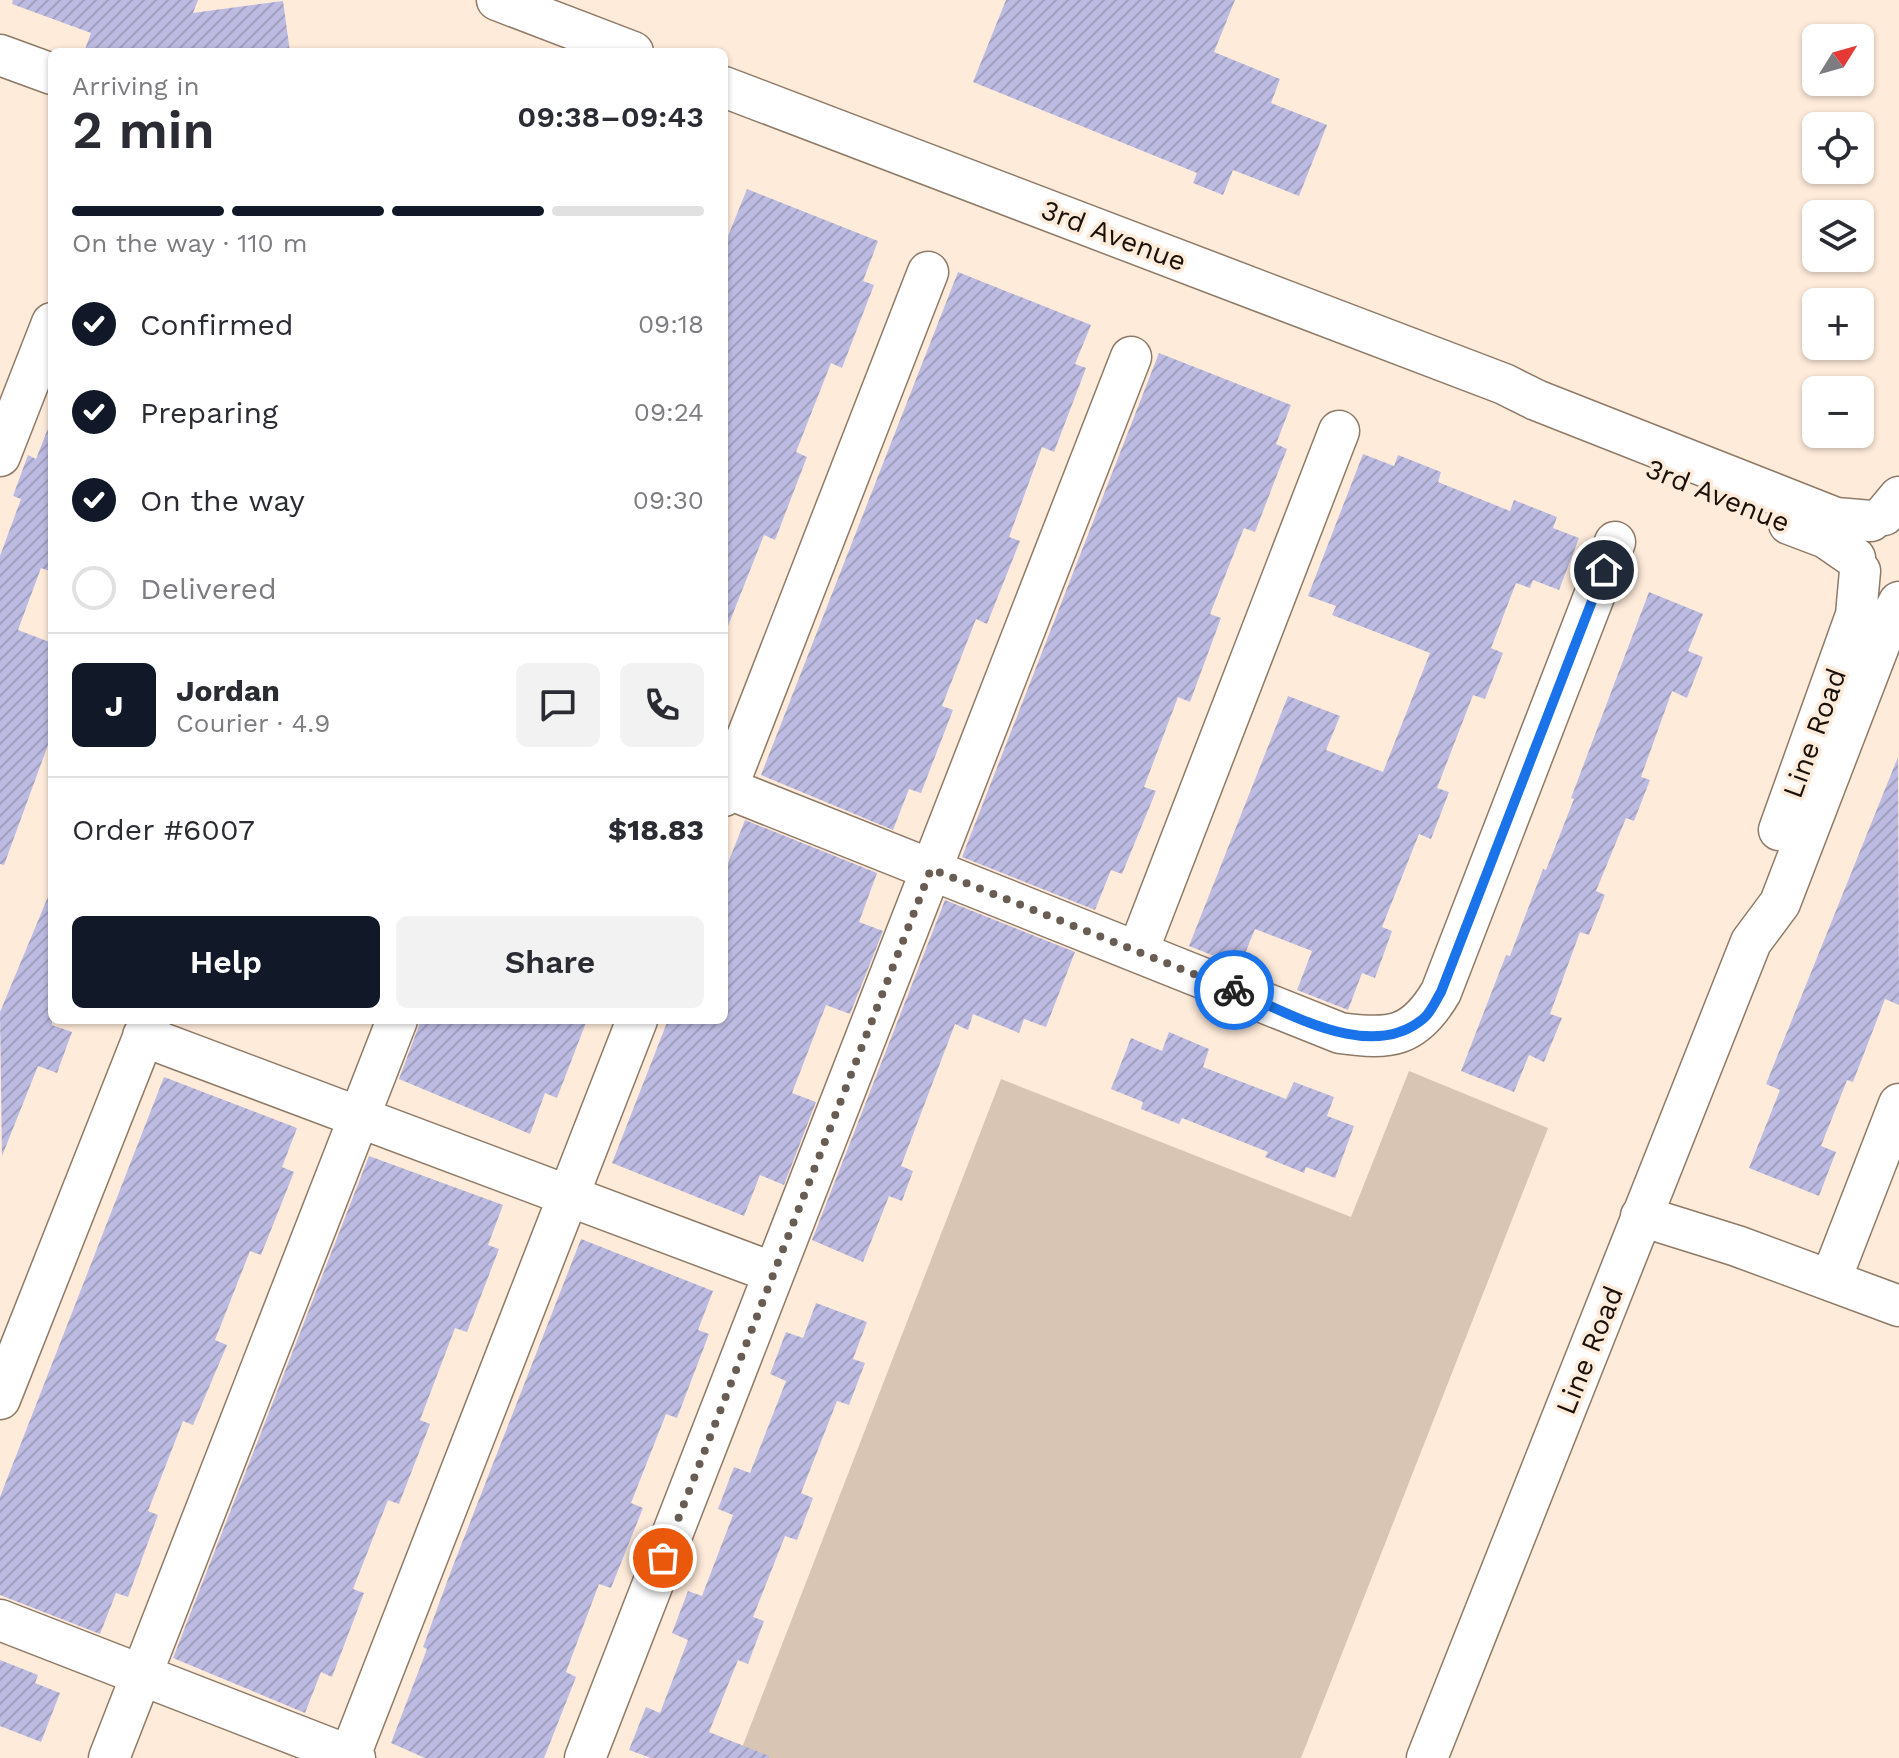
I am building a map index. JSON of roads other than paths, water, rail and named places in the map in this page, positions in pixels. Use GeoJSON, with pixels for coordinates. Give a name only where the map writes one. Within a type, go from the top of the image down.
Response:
{"type":"FeatureCollection","features":[{"type":"Feature","properties":{"kind":"street"},"geometry":{"type":"LineString","coordinates":[[497,0],[623,48]]}},
{"type":"Feature","properties":{"kind":"street"},"geometry":{"type":"LineString","coordinates":[[0,55],[48,73]]}},
{"type":"Feature","properties":{"kind":"street","name":"3rd Avenue"},"geometry":{"type":"LineString","coordinates":[[728,89],[1504,384],[1536,400],[1836,518],[1888,512]]}},
{"type":"Feature","properties":{"kind":"street"},"geometry":{"type":"LineString","coordinates":[[728,783],[928,272]]}},
{"type":"Feature","properties":{"kind":"street"},"geometry":{"type":"LineString","coordinates":[[0,456],[48,333]]}},
{"type":"Feature","properties":{"kind":"street"},"geometry":{"type":"LineString","coordinates":[[585,1758],[1131,357]]}},
{"type":"Feature","properties":{"kind":"street","name":"3rd Avenue"},"geometry":{"type":"LineString","coordinates":[[1504,384],[1527,419],[1826,538],[1858,564]]}},
{"type":"Feature","properties":{"kind":"street"},"geometry":{"type":"LineString","coordinates":[[1138,951],[1339,431]]}},
{"type":"Feature","properties":{"kind":"street","name":"Line Road"},"geometry":{"type":"LineString","coordinates":[[1751,942],[1757,892],[1856,615],[1858,564],[1855,543],[1860,530],[1888,512]]}},
{"type":"Feature","properties":{"kind":"street"},"geometry":{"type":"LineString","coordinates":[[728,792],[931,869],[1340,1033],[1373,1038],[1400,1032],[1426,1017],[1441,992],[1615,542]]}},
{"type":"Feature","properties":{"kind":"street"},"geometry":{"type":"LineString","coordinates":[[1858,564],[1870,581],[1883,586],[1899,586]]}},
{"type":"Feature","properties":{"kind":"street","name":"Line Road"},"geometry":{"type":"LineString","coordinates":[[1427,1758],[1751,942],[1780,903],[1887,625],[1899,602]]}},
{"type":"Feature","properties":{"kind":"street"},"geometry":{"type":"LineString","coordinates":[[109,1758],[395,1024]]}},
{"type":"Feature","properties":{"kind":"street"},"geometry":{"type":"LineString","coordinates":[[0,1620],[351,1757],[635,1024]]}},
{"type":"Feature","properties":{"kind":"street"},"geometry":{"type":"LineString","coordinates":[[0,1399],[147,1028],[358,1118],[774,1273]]}},
{"type":"Feature","properties":{"kind":"street"},"geometry":{"type":"LineString","coordinates":[[1831,1279],[1899,1104]]}},
{"type":"Feature","properties":{"kind":"street"},"geometry":{"type":"LineString","coordinates":[[1641,1216],[1831,1279],[1899,1306]]}}]}
